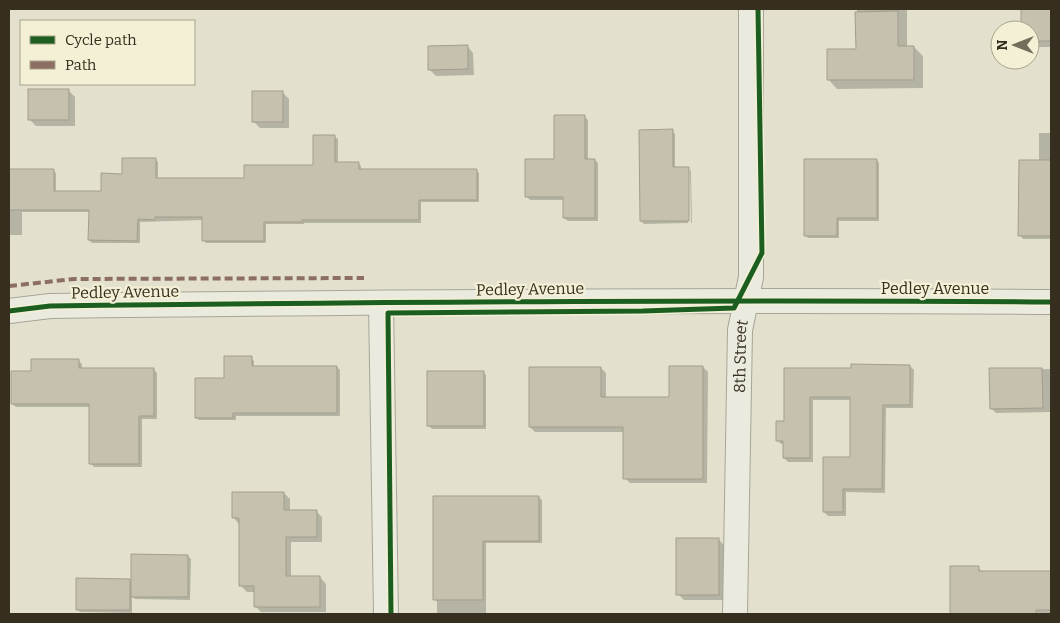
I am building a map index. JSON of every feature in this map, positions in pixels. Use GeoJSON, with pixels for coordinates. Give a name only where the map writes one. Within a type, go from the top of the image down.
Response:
{"type":"FeatureCollection","features":[{"type":"Feature","properties":{"kind":"street","name":"8th Street"},"geometry":{"type":"LineString","coordinates":[[735,614],[740,330],[751,277],[751,9]]}},
{"type":"Feature","properties":{"kind":"street","name":"Pedley Avenue"},"geometry":{"type":"LineString","coordinates":[[9,311],[50,306],[381,303],[746,300],[1051,302]]}},
{"type":"Feature","properties":{"kind":"street"},"geometry":{"type":"LineString","coordinates":[[381,303],[386,614]]}},
{"type":"Feature","properties":{"kind":"building"},"geometry":{"type":"Polygon","coordinates":[[[1021,9],[1051,9],[1051,41],[1040,41],[1040,20],[1021,20],[1021,9]]]}},
{"type":"Feature","properties":{"kind":"building"},"geometry":{"type":"Polygon","coordinates":[[[898,11],[898,46],[914,46],[914,80],[827,80],[827,49],[856,49],[855,12],[898,11]]]}},
{"type":"Feature","properties":{"kind":"building"},"geometry":{"type":"Polygon","coordinates":[[[468,45],[468,69],[428,70],[428,46],[468,45]]]}},
{"type":"Feature","properties":{"kind":"building"},"geometry":{"type":"Polygon","coordinates":[[[28,89],[69,89],[69,120],[28,120],[28,89]]]}},
{"type":"Feature","properties":{"kind":"building"},"geometry":{"type":"Polygon","coordinates":[[[252,91],[283,91],[283,122],[252,122],[252,91]]]}},
{"type":"Feature","properties":{"kind":"building"},"geometry":{"type":"Polygon","coordinates":[[[554,115],[585,115],[585,159],[595,159],[595,218],[563,218],[563,197],[525,197],[525,159],[554,159],[554,115]]]}},
{"type":"Feature","properties":{"kind":"building"},"geometry":{"type":"Polygon","coordinates":[[[673,129],[673,167],[689,167],[689,221],[640,221],[639,130],[673,129]]]}},
{"type":"Feature","properties":{"kind":"building"},"geometry":{"type":"Polygon","coordinates":[[[313,135],[335,135],[335,162],[359,162],[359,169],[477,169],[477,200],[419,200],[419,220],[302,220],[302,222],[264,222],[264,241],[202,241],[202,217],[155,217],[155,220],[138,219],[137,241],[88,240],[89,210],[9,210],[9,169],[54,169],[54,191],[101,191],[101,173],[122,174],[122,158],[156,158],[156,178],[244,178],[244,165],[313,165],[313,135]]]}},
{"type":"Feature","properties":{"kind":"building"},"geometry":{"type":"Polygon","coordinates":[[[804,159],[877,159],[877,218],[837,218],[837,236],[804,236],[804,159]]]}},
{"type":"Feature","properties":{"kind":"building"},"geometry":{"type":"Polygon","coordinates":[[[1019,160],[1051,160],[1051,236],[1018,236],[1019,160]]]}},
{"type":"Feature","properties":{"kind":"building"},"geometry":{"type":"Polygon","coordinates":[[[224,356],[252,356],[252,366],[337,366],[337,413],[233,413],[233,418],[195,418],[195,378],[224,378],[224,356]]]}},
{"type":"Feature","properties":{"kind":"building"},"geometry":{"type":"Polygon","coordinates":[[[31,359],[79,359],[79,368],[154,368],[154,416],[139,416],[139,464],[89,464],[89,404],[11,404],[11,371],[31,371],[31,359]]]}},
{"type":"Feature","properties":{"kind":"building"},"geometry":{"type":"Polygon","coordinates":[[[851,364],[910,365],[910,405],[883,405],[882,489],[843,489],[843,512],[823,512],[823,457],[850,457],[850,397],[810,397],[810,458],[783,458],[783,441],[776,441],[776,421],[784,421],[784,368],[851,368],[851,364]]]}},
{"type":"Feature","properties":{"kind":"building"},"geometry":{"type":"Polygon","coordinates":[[[669,366],[703,366],[703,479],[623,479],[623,427],[529,427],[529,367],[601,367],[601,397],[669,397],[669,366]]]}},
{"type":"Feature","properties":{"kind":"building"},"geometry":{"type":"Polygon","coordinates":[[[989,368],[1042,368],[1043,408],[990,409],[989,368]]]}},
{"type":"Feature","properties":{"kind":"building"},"geometry":{"type":"Polygon","coordinates":[[[427,371],[484,371],[484,426],[427,426],[427,371]]]}},
{"type":"Feature","properties":{"kind":"building"},"geometry":{"type":"Polygon","coordinates":[[[232,492],[284,492],[284,510],[317,510],[317,537],[286,537],[286,576],[320,576],[320,607],[254,607],[254,586],[239,586],[239,518],[232,518],[232,492]]]}},
{"type":"Feature","properties":{"kind":"building"},"geometry":{"type":"Polygon","coordinates":[[[433,496],[539,496],[539,541],[483,541],[483,600],[433,600],[433,496]]]}},
{"type":"Feature","properties":{"kind":"building"},"geometry":{"type":"Polygon","coordinates":[[[676,538],[719,538],[719,595],[676,595],[676,538]]]}},
{"type":"Feature","properties":{"kind":"building"},"geometry":{"type":"Polygon","coordinates":[[[131,554],[188,555],[188,597],[131,597],[131,554]]]}},
{"type":"Feature","properties":{"kind":"building"},"geometry":{"type":"Polygon","coordinates":[[[950,566],[979,566],[979,571],[1051,571],[1051,610],[1036,610],[1036,614],[950,614],[950,566]]]}},
{"type":"Feature","properties":{"kind":"building"},"geometry":{"type":"Polygon","coordinates":[[[76,578],[130,579],[130,610],[76,610],[76,578]]]}},
{"type":"Feature","properties":{"kind":"marked path"},"geometry":{"type":"LineString","coordinates":[[9,286],[74,279],[364,278]]}},
{"type":"Feature","properties":{"kind":"cycle path"},"geometry":{"type":"LineString","coordinates":[[391,614],[388,313],[643,311],[734,308],[762,253],[758,9]]}},
{"type":"Feature","properties":{"kind":"cycle path"},"geometry":{"type":"LineString","coordinates":[[9,311],[50,306],[300,303],[1051,302]]}}]}
